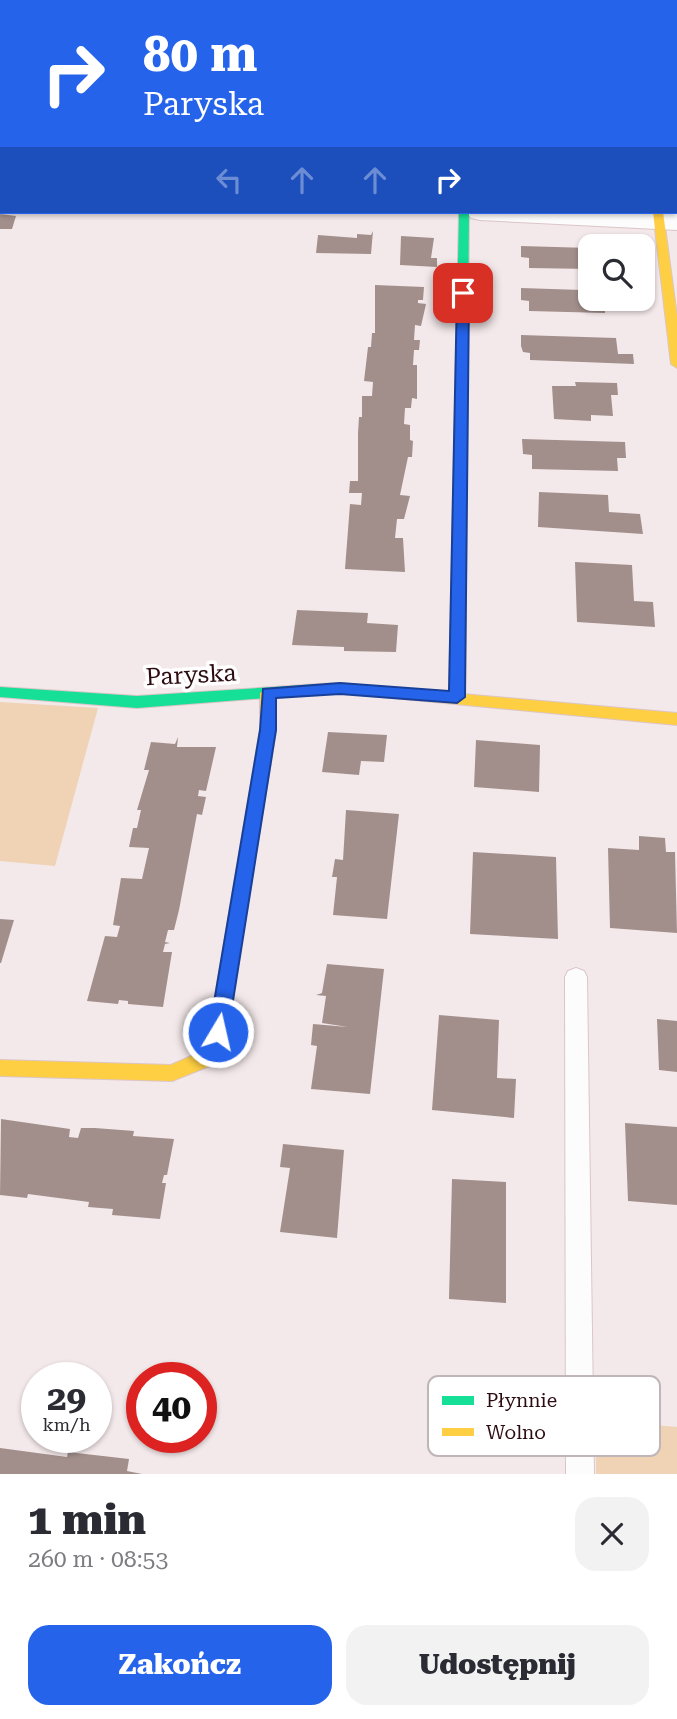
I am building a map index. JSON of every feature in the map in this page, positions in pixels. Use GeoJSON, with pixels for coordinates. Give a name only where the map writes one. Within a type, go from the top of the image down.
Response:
{"type":"FeatureCollection","features":[{"type":"Feature","properties":{"kind":"street"},"geometry":{"type":"LineString","coordinates":[[457,697],[464,214]]}},
{"type":"Feature","properties":{"kind":"street"},"geometry":{"type":"LineString","coordinates":[[542,214],[665,218],[677,364]]}},
{"type":"Feature","properties":{"kind":"street","name":"Paryska"},"geometry":{"type":"LineString","coordinates":[[0,692],[137,702],[340,688],[677,719]]}},
{"type":"Feature","properties":{"kind":"street"},"geometry":{"type":"LineString","coordinates":[[0,1068],[172,1073],[205,1059],[218,1032],[268,730],[268,692]]}},
{"type":"Feature","properties":{"kind":"lane"},"geometry":{"type":"LineString","coordinates":[[576,977],[579,1376]]}},
{"type":"Feature","properties":{"kind":"lane"},"geometry":{"type":"LineString","coordinates":[[580,1456],[580,1474]]}},
{"type":"Feature","properties":{"kind":"shaded area"},"geometry":{"type":"Polygon","coordinates":[[[0,702],[98,708],[55,866],[0,861],[0,702]]]}},
{"type":"Feature","properties":{"kind":"shaded area"},"geometry":{"type":"Polygon","coordinates":[[[660,1426],[677,1427],[677,1474],[596,1474],[596,1456],[660,1456],[660,1426]]]}},
{"type":"Feature","properties":{"kind":"building"},"geometry":{"type":"Polygon","coordinates":[[[0,214],[16,216],[12,229],[0,229],[0,214]]]}},
{"type":"Feature","properties":{"kind":"building"},"geometry":{"type":"Polygon","coordinates":[[[373,231],[371,254],[316,253],[318,235],[357,238],[357,234],[371,235],[373,231]]]}},
{"type":"Feature","properties":{"kind":"building"},"geometry":{"type":"Polygon","coordinates":[[[401,236],[434,238],[431,258],[437,258],[437,267],[400,265],[401,236]]]}},
{"type":"Feature","properties":{"kind":"building"},"geometry":{"type":"Polygon","coordinates":[[[521,246],[578,248],[578,269],[529,268],[529,258],[521,257],[521,246]]]}},
{"type":"Feature","properties":{"kind":"building"},"geometry":{"type":"Polygon","coordinates":[[[375,285],[424,287],[423,300],[418,300],[418,303],[426,304],[421,326],[415,325],[414,340],[420,340],[419,350],[414,350],[413,365],[417,365],[417,399],[412,398],[411,408],[405,408],[404,424],[410,425],[410,440],[413,441],[412,457],[408,457],[400,495],[410,496],[404,519],[397,519],[395,538],[403,538],[405,572],[345,569],[350,504],[361,505],[362,493],[349,493],[350,481],[358,481],[358,433],[359,417],[362,417],[362,396],[372,396],[373,382],[364,381],[368,347],[371,347],[372,333],[375,333],[375,285]]]}},
{"type":"Feature","properties":{"kind":"building"},"geometry":{"type":"Polygon","coordinates":[[[521,288],[578,290],[578,311],[605,313],[529,311],[529,301],[521,300],[521,288]]]}},
{"type":"Feature","properties":{"kind":"building"},"geometry":{"type":"Polygon","coordinates":[[[521,335],[616,338],[618,354],[633,354],[634,364],[530,360],[530,353],[523,352],[521,335]]]}},
{"type":"Feature","properties":{"kind":"building"},"geometry":{"type":"Polygon","coordinates":[[[575,382],[617,383],[618,395],[611,395],[613,416],[591,415],[591,421],[554,419],[552,386],[576,386],[575,382]]]}},
{"type":"Feature","properties":{"kind":"building"},"geometry":{"type":"Polygon","coordinates":[[[522,439],[625,442],[626,458],[617,458],[618,471],[532,469],[532,455],[523,454],[522,439]]]}},
{"type":"Feature","properties":{"kind":"building"},"geometry":{"type":"Polygon","coordinates":[[[539,492],[608,495],[609,512],[640,514],[643,534],[538,527],[539,492]]]}},
{"type":"Feature","properties":{"kind":"building"},"geometry":{"type":"Polygon","coordinates":[[[575,562],[632,565],[634,601],[653,602],[655,627],[577,622],[575,562]]]}},
{"type":"Feature","properties":{"kind":"building"},"geometry":{"type":"Polygon","coordinates":[[[297,610],[368,613],[367,623],[398,625],[396,652],[344,651],[344,647],[292,645],[297,610]]]}},
{"type":"Feature","properties":{"kind":"building"},"geometry":{"type":"Polygon","coordinates":[[[328,732],[387,735],[384,762],[361,761],[359,775],[322,772],[328,732]]]}},
{"type":"Feature","properties":{"kind":"building"},"geometry":{"type":"Polygon","coordinates":[[[178,737],[177,747],[216,747],[206,791],[199,790],[198,796],[206,797],[202,815],[197,814],[174,930],[168,930],[165,942],[170,943],[165,944],[163,952],[172,952],[163,1007],[128,1004],[128,1001],[119,1000],[118,1004],[87,1001],[105,936],[117,937],[120,926],[113,925],[121,878],[142,879],[149,848],[129,847],[141,810],[137,810],[149,770],[144,770],[151,742],[175,744],[178,737]]]}},
{"type":"Feature","properties":{"kind":"building"},"geometry":{"type":"Polygon","coordinates":[[[476,740],[540,745],[539,792],[474,787],[476,740]]]}},
{"type":"Feature","properties":{"kind":"building"},"geometry":{"type":"Polygon","coordinates":[[[346,810],[399,814],[387,919],[333,915],[337,877],[332,877],[335,859],[343,860],[346,810]]]}},
{"type":"Feature","properties":{"kind":"building"},"geometry":{"type":"Polygon","coordinates":[[[639,836],[665,838],[666,852],[675,852],[677,933],[610,928],[608,848],[639,850],[639,836]]]}},
{"type":"Feature","properties":{"kind":"building"},"geometry":{"type":"Polygon","coordinates":[[[473,852],[556,857],[558,939],[470,934],[473,852]]]}},
{"type":"Feature","properties":{"kind":"building"},"geometry":{"type":"Polygon","coordinates":[[[0,919],[14,920],[1,963],[0,963],[0,919]]]}},
{"type":"Feature","properties":{"kind":"building"},"geometry":{"type":"Polygon","coordinates":[[[327,964],[384,969],[370,1094],[311,1089],[317,1046],[311,1045],[313,1024],[348,1027],[322,1023],[326,996],[316,995],[322,993],[327,964]]]}},
{"type":"Feature","properties":{"kind":"building"},"geometry":{"type":"Polygon","coordinates":[[[439,1015],[499,1020],[497,1078],[516,1079],[514,1118],[432,1110],[439,1015]]]}},
{"type":"Feature","properties":{"kind":"building"},"geometry":{"type":"Polygon","coordinates":[[[657,1019],[677,1021],[677,1072],[659,1070],[657,1019]]]}},
{"type":"Feature","properties":{"kind":"building"},"geometry":{"type":"Polygon","coordinates":[[[1,1119],[70,1129],[69,1137],[78,1138],[81,1128],[95,1128],[134,1131],[133,1136],[174,1139],[167,1175],[164,1175],[162,1183],[166,1183],[160,1219],[112,1215],[113,1209],[88,1207],[89,1202],[28,1194],[27,1198],[0,1195],[1,1119]]]}},
{"type":"Feature","properties":{"kind":"building"},"geometry":{"type":"Polygon","coordinates":[[[625,1123],[677,1127],[677,1205],[628,1201],[625,1123]]]}},
{"type":"Feature","properties":{"kind":"building"},"geometry":{"type":"Polygon","coordinates":[[[283,1144],[344,1150],[337,1238],[280,1232],[290,1168],[280,1167],[283,1144]]]}},
{"type":"Feature","properties":{"kind":"building"},"geometry":{"type":"Polygon","coordinates":[[[452,1179],[506,1182],[506,1303],[449,1299],[452,1179]]]}},
{"type":"Feature","properties":{"kind":"building"},"geometry":{"type":"Polygon","coordinates":[[[0,1448],[21,1451],[21,1453],[67,1457],[68,1453],[77,1453],[129,1459],[127,1471],[142,1474],[0,1474],[0,1448]]]}},
{"type":"Feature","properties":{"kind":"traffic: fast"},"geometry":{"type":"LineString","coordinates":[[457,697],[464,214]]}},
{"type":"Feature","properties":{"kind":"traffic: fast"},"geometry":{"type":"LineString","coordinates":[[0,692],[137,702],[319,689]]}},
{"type":"Feature","properties":{"kind":"traffic: slow"},"geometry":{"type":"LineString","coordinates":[[658,214],[677,364]]}},
{"type":"Feature","properties":{"kind":"traffic: slow"},"geometry":{"type":"LineString","coordinates":[[319,689],[340,688],[677,719]]}},
{"type":"Feature","properties":{"kind":"traffic: slow"},"geometry":{"type":"LineString","coordinates":[[0,1068],[172,1073],[205,1059],[218,1032],[268,730],[268,693]]}},
{"type":"Feature","properties":{"kind":"route"},"geometry":{"type":"LineString","coordinates":[[218,1032],[268,730],[268,692],[340,688],[457,697],[463,293]]}}]}
